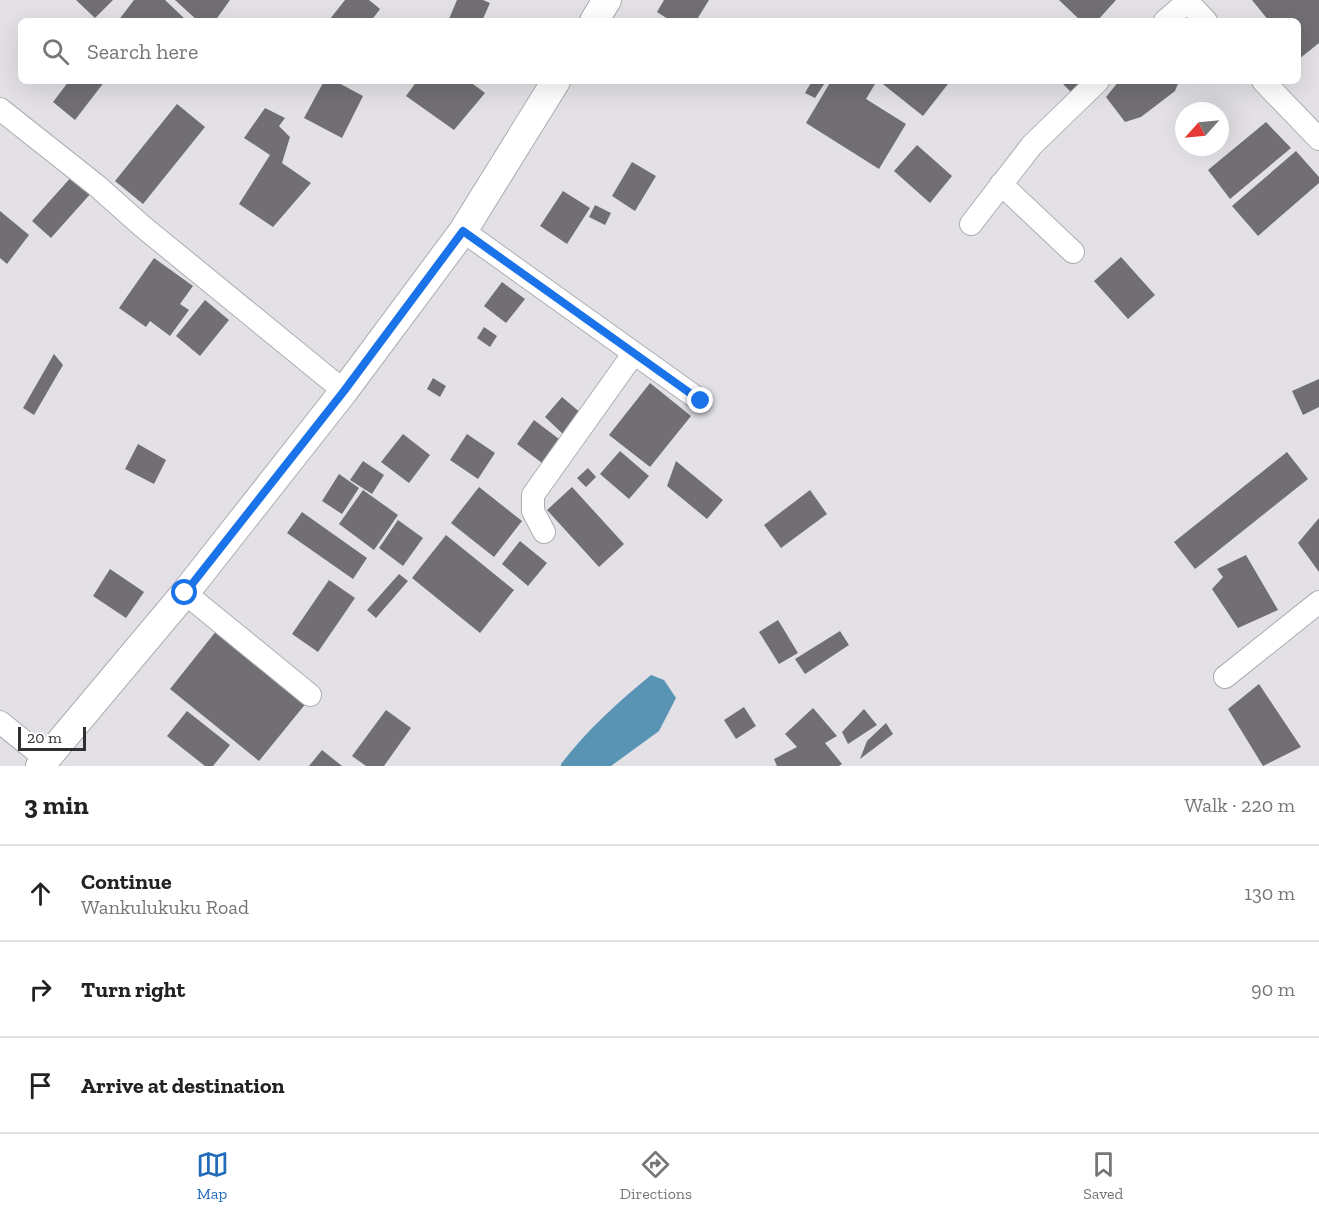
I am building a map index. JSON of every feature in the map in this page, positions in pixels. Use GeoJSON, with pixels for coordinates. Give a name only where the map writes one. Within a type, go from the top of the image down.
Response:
{"type":"FeatureCollection","features":[{"type":"Feature","properties":{"kind":"main road"},"geometry":{"type":"LineString","coordinates":[[596,18],[607,0]]}},
{"type":"Feature","properties":{"kind":"main road"},"geometry":{"type":"LineString","coordinates":[[43,763],[185,593],[344,391],[463,231],[554,84]]}},
{"type":"Feature","properties":{"kind":"street"},"geometry":{"type":"LineString","coordinates":[[1168,18],[1186,1],[1203,18]]}},
{"type":"Feature","properties":{"kind":"street"},"geometry":{"type":"LineString","coordinates":[[971,224],[1032,145],[1095,84]]}},
{"type":"Feature","properties":{"kind":"street"},"geometry":{"type":"LineString","coordinates":[[1266,84],[1319,139]]}},
{"type":"Feature","properties":{"kind":"street"},"geometry":{"type":"LineString","coordinates":[[0,109],[96,185],[142,226],[344,391]]}},
{"type":"Feature","properties":{"kind":"street"},"geometry":{"type":"LineString","coordinates":[[1001,184],[1073,252]]}},
{"type":"Feature","properties":{"kind":"street"},"geometry":{"type":"LineString","coordinates":[[463,231],[701,401]]}},
{"type":"Feature","properties":{"kind":"street"},"geometry":{"type":"LineString","coordinates":[[544,532],[533,511],[533,495],[633,353]]}},
{"type":"Feature","properties":{"kind":"street"},"geometry":{"type":"LineString","coordinates":[[185,593],[310,695]]}},
{"type":"Feature","properties":{"kind":"street"},"geometry":{"type":"LineString","coordinates":[[1225,677],[1319,602]]}},
{"type":"Feature","properties":{"kind":"street"},"geometry":{"type":"LineString","coordinates":[[0,722],[43,763]]}},
{"type":"Feature","properties":{"kind":"water"},"geometry":{"type":"Polygon","coordinates":[[[651,675],[664,680],[676,698],[659,731],[611,766],[561,766],[592,728],[651,675]]]}},
{"type":"Feature","properties":{"kind":"building"},"geometry":{"type":"Polygon","coordinates":[[[76,0],[113,0],[95,18],[76,0]]]}},
{"type":"Feature","properties":{"kind":"building"},"geometry":{"type":"Polygon","coordinates":[[[134,0],[165,0],[184,18],[120,18],[134,0]]]}},
{"type":"Feature","properties":{"kind":"building"},"geometry":{"type":"Polygon","coordinates":[[[175,0],[230,0],[217,18],[195,18],[175,0]]]}},
{"type":"Feature","properties":{"kind":"building"},"geometry":{"type":"Polygon","coordinates":[[[345,0],[369,0],[380,9],[373,18],[331,18],[345,0]]]}},
{"type":"Feature","properties":{"kind":"building"},"geometry":{"type":"Polygon","coordinates":[[[457,0],[483,0],[490,3],[483,18],[449,18],[457,0]]]}},
{"type":"Feature","properties":{"kind":"building"},"geometry":{"type":"Polygon","coordinates":[[[664,0],[709,0],[698,18],[666,18],[657,12],[664,0]]]}},
{"type":"Feature","properties":{"kind":"building"},"geometry":{"type":"Polygon","coordinates":[[[1059,0],[1116,0],[1100,18],[1078,18],[1059,0]]]}},
{"type":"Feature","properties":{"kind":"building"},"geometry":{"type":"Polygon","coordinates":[[[1252,0],[1319,0],[1319,43],[1301,57],[1301,18],[1267,18],[1252,0]]]}},
{"type":"Feature","properties":{"kind":"building"},"geometry":{"type":"Polygon","coordinates":[[[67,84],[103,84],[75,120],[53,102],[67,84]]]}},
{"type":"Feature","properties":{"kind":"building"},"geometry":{"type":"Polygon","coordinates":[[[322,84],[341,84],[363,96],[342,138],[304,118],[322,84]]]}},
{"type":"Feature","properties":{"kind":"building"},"geometry":{"type":"Polygon","coordinates":[[[415,84],[473,84],[485,93],[454,130],[406,96],[415,84]]]}},
{"type":"Feature","properties":{"kind":"building"},"geometry":{"type":"Polygon","coordinates":[[[810,84],[824,84],[815,98],[805,93],[810,84]]]}},
{"type":"Feature","properties":{"kind":"building"},"geometry":{"type":"Polygon","coordinates":[[[829,84],[875,84],[866,99],[906,124],[879,169],[806,123],[829,84]]]}},
{"type":"Feature","properties":{"kind":"building"},"geometry":{"type":"Polygon","coordinates":[[[883,84],[948,84],[923,116],[883,84]]]}},
{"type":"Feature","properties":{"kind":"building"},"geometry":{"type":"Polygon","coordinates":[[[1063,84],[1084,84],[1074,95],[1063,84]]]}},
{"type":"Feature","properties":{"kind":"building"},"geometry":{"type":"Polygon","coordinates":[[[1117,84],[1178,84],[1175,91],[1141,117],[1125,122],[1106,97],[1117,84]]]}},
{"type":"Feature","properties":{"kind":"building"},"geometry":{"type":"Polygon","coordinates":[[[177,104],[205,127],[143,204],[115,181],[177,104]]]}},
{"type":"Feature","properties":{"kind":"building"},"geometry":{"type":"Polygon","coordinates":[[[265,108],[285,118],[279,126],[290,137],[282,163],[311,183],[273,227],[239,204],[270,155],[244,138],[265,108]]]}},
{"type":"Feature","properties":{"kind":"building"},"geometry":{"type":"Polygon","coordinates":[[[1266,122],[1291,148],[1230,199],[1208,170],[1225,156],[1229,156],[1229,153],[1266,122]]]}},
{"type":"Feature","properties":{"kind":"building"},"geometry":{"type":"Polygon","coordinates":[[[917,145],[952,176],[930,203],[894,171],[917,145]]]}},
{"type":"Feature","properties":{"kind":"building"},"geometry":{"type":"Polygon","coordinates":[[[1296,151],[1319,177],[1319,183],[1258,236],[1232,206],[1296,151]]]}},
{"type":"Feature","properties":{"kind":"building"},"geometry":{"type":"Polygon","coordinates":[[[632,162],[656,176],[635,211],[612,196],[632,162]]]}},
{"type":"Feature","properties":{"kind":"building"},"geometry":{"type":"Polygon","coordinates":[[[73,175],[92,192],[51,238],[32,221],[73,175]]]}},
{"type":"Feature","properties":{"kind":"building"},"geometry":{"type":"Polygon","coordinates":[[[563,191],[590,208],[567,244],[540,226],[563,191]]]}},
{"type":"Feature","properties":{"kind":"building"},"geometry":{"type":"Polygon","coordinates":[[[595,205],[611,213],[605,225],[589,217],[595,205]]]}},
{"type":"Feature","properties":{"kind":"building"},"geometry":{"type":"Polygon","coordinates":[[[0,211],[29,235],[7,264],[0,258],[0,211]]]}},
{"type":"Feature","properties":{"kind":"building"},"geometry":{"type":"Polygon","coordinates":[[[1121,257],[1155,295],[1128,319],[1094,281],[1121,257]]]}},
{"type":"Feature","properties":{"kind":"building"},"geometry":{"type":"Polygon","coordinates":[[[154,258],[193,286],[180,304],[189,310],[170,336],[150,321],[146,327],[119,308],[154,258]]]}},
{"type":"Feature","properties":{"kind":"building"},"geometry":{"type":"Polygon","coordinates":[[[502,282],[525,299],[506,323],[484,306],[502,282]]]}},
{"type":"Feature","properties":{"kind":"building"},"geometry":{"type":"Polygon","coordinates":[[[205,300],[229,320],[200,356],[176,336],[205,300]]]}},
{"type":"Feature","properties":{"kind":"building"},"geometry":{"type":"Polygon","coordinates":[[[484,327],[497,336],[490,347],[477,338],[484,327]]]}},
{"type":"Feature","properties":{"kind":"building"},"geometry":{"type":"Polygon","coordinates":[[[54,354],[63,365],[34,415],[23,408],[54,354]]]}},
{"type":"Feature","properties":{"kind":"building"},"geometry":{"type":"Polygon","coordinates":[[[433,378],[446,386],[440,397],[427,389],[433,378]]]}},
{"type":"Feature","properties":{"kind":"building"},"geometry":{"type":"Polygon","coordinates":[[[1319,379],[1319,407],[1303,415],[1292,391],[1319,379]]]}},
{"type":"Feature","properties":{"kind":"building"},"geometry":{"type":"Polygon","coordinates":[[[650,383],[691,416],[650,467],[609,435],[650,383]]]}},
{"type":"Feature","properties":{"kind":"building"},"geometry":{"type":"Polygon","coordinates":[[[562,397],[582,414],[564,435],[545,417],[562,397]]]}},
{"type":"Feature","properties":{"kind":"building"},"geometry":{"type":"Polygon","coordinates":[[[534,420],[559,439],[542,463],[517,444],[534,420]]]}},
{"type":"Feature","properties":{"kind":"building"},"geometry":{"type":"Polygon","coordinates":[[[403,434],[430,455],[409,483],[381,462],[403,434]]]}},
{"type":"Feature","properties":{"kind":"building"},"geometry":{"type":"Polygon","coordinates":[[[467,434],[495,453],[478,479],[450,460],[467,434]]]}},
{"type":"Feature","properties":{"kind":"building"},"geometry":{"type":"Polygon","coordinates":[[[138,444],[166,460],[154,484],[125,469],[138,444]]]}},
{"type":"Feature","properties":{"kind":"building"},"geometry":{"type":"Polygon","coordinates":[[[620,451],[649,476],[629,499],[600,474],[620,451]]]}},
{"type":"Feature","properties":{"kind":"building"},"geometry":{"type":"Polygon","coordinates":[[[1287,452],[1308,479],[1195,569],[1174,542],[1287,452]]]}},
{"type":"Feature","properties":{"kind":"building"},"geometry":{"type":"Polygon","coordinates":[[[363,461],[384,475],[372,494],[350,480],[363,461]]]}},
{"type":"Feature","properties":{"kind":"building"},"geometry":{"type":"Polygon","coordinates":[[[676,461],[723,500],[707,519],[667,486],[676,461]]]}},
{"type":"Feature","properties":{"kind":"building"},"geometry":{"type":"Polygon","coordinates":[[[588,468],[596,477],[586,487],[577,478],[588,468]]]}},
{"type":"Feature","properties":{"kind":"building"},"geometry":{"type":"Polygon","coordinates":[[[339,474],[359,488],[342,514],[322,501],[339,474]]]}},
{"type":"Feature","properties":{"kind":"building"},"geometry":{"type":"Polygon","coordinates":[[[479,487],[522,521],[494,557],[451,523],[479,487]]]}},
{"type":"Feature","properties":{"kind":"building"},"geometry":{"type":"Polygon","coordinates":[[[572,487],[624,544],[599,567],[547,510],[572,487]]]}},
{"type":"Feature","properties":{"kind":"building"},"geometry":{"type":"Polygon","coordinates":[[[363,490],[398,515],[374,550],[339,524],[363,490]]]}},
{"type":"Feature","properties":{"kind":"building"},"geometry":{"type":"Polygon","coordinates":[[[810,490],[827,514],[781,548],[764,525],[810,490]]]}},
{"type":"Feature","properties":{"kind":"building"},"geometry":{"type":"Polygon","coordinates":[[[302,512],[367,558],[353,579],[287,533],[302,512]]]}},
{"type":"Feature","properties":{"kind":"building"},"geometry":{"type":"Polygon","coordinates":[[[1319,518],[1319,572],[1298,543],[1319,518]]]}},
{"type":"Feature","properties":{"kind":"building"},"geometry":{"type":"Polygon","coordinates":[[[398,520],[423,538],[403,566],[379,548],[398,520]]]}},
{"type":"Feature","properties":{"kind":"building"},"geometry":{"type":"Polygon","coordinates":[[[446,535],[514,590],[480,633],[412,578],[446,535]]]}},
{"type":"Feature","properties":{"kind":"building"},"geometry":{"type":"Polygon","coordinates":[[[520,541],[547,563],[528,586],[502,564],[520,541]]]}},
{"type":"Feature","properties":{"kind":"building"},"geometry":{"type":"Polygon","coordinates":[[[1246,555],[1278,610],[1238,628],[1212,589],[1223,577],[1217,569],[1246,555]]]}},
{"type":"Feature","properties":{"kind":"building"},"geometry":{"type":"Polygon","coordinates":[[[110,569],[144,592],[126,618],[93,596],[110,569]]]}},
{"type":"Feature","properties":{"kind":"building"},"geometry":{"type":"Polygon","coordinates":[[[399,574],[408,581],[376,618],[367,610],[399,574]]]}},
{"type":"Feature","properties":{"kind":"building"},"geometry":{"type":"Polygon","coordinates":[[[329,580],[355,598],[318,652],[292,634],[329,580]]]}},
{"type":"Feature","properties":{"kind":"building"},"geometry":{"type":"Polygon","coordinates":[[[778,620],[798,653],[779,664],[759,632],[778,620]]]}},
{"type":"Feature","properties":{"kind":"building"},"geometry":{"type":"Polygon","coordinates":[[[217,630],[307,702],[259,761],[170,689],[217,630]]]}},
{"type":"Feature","properties":{"kind":"building"},"geometry":{"type":"Polygon","coordinates":[[[840,631],[849,645],[805,674],[795,659],[840,631]]]}},
{"type":"Feature","properties":{"kind":"building"},"geometry":{"type":"Polygon","coordinates":[[[1259,684],[1301,747],[1263,766],[1228,709],[1259,684]]]}},
{"type":"Feature","properties":{"kind":"building"},"geometry":{"type":"Polygon","coordinates":[[[744,707],[756,726],[736,739],[724,720],[744,707]]]}},
{"type":"Feature","properties":{"kind":"building"},"geometry":{"type":"Polygon","coordinates":[[[813,708],[837,736],[825,743],[842,764],[839,766],[777,766],[774,759],[797,747],[785,734],[813,708]]]}},
{"type":"Feature","properties":{"kind":"building"},"geometry":{"type":"Polygon","coordinates":[[[864,709],[877,725],[848,744],[842,732],[864,709]]]}},
{"type":"Feature","properties":{"kind":"building"},"geometry":{"type":"Polygon","coordinates":[[[386,710],[411,728],[384,766],[366,766],[352,756],[386,710]]]}},
{"type":"Feature","properties":{"kind":"building"},"geometry":{"type":"Polygon","coordinates":[[[187,711],[230,745],[213,766],[205,766],[167,736],[187,711]]]}},
{"type":"Feature","properties":{"kind":"building"},"geometry":{"type":"Polygon","coordinates":[[[886,723],[893,734],[860,759],[867,741],[886,723]]]}},
{"type":"Feature","properties":{"kind":"building"},"geometry":{"type":"Polygon","coordinates":[[[322,750],[342,766],[309,766],[322,750]]]}},
{"type":"Feature","properties":{"kind":"route"},"geometry":{"type":"LineString","coordinates":[[185,593],[344,391],[463,231],[701,401]]}}]}
